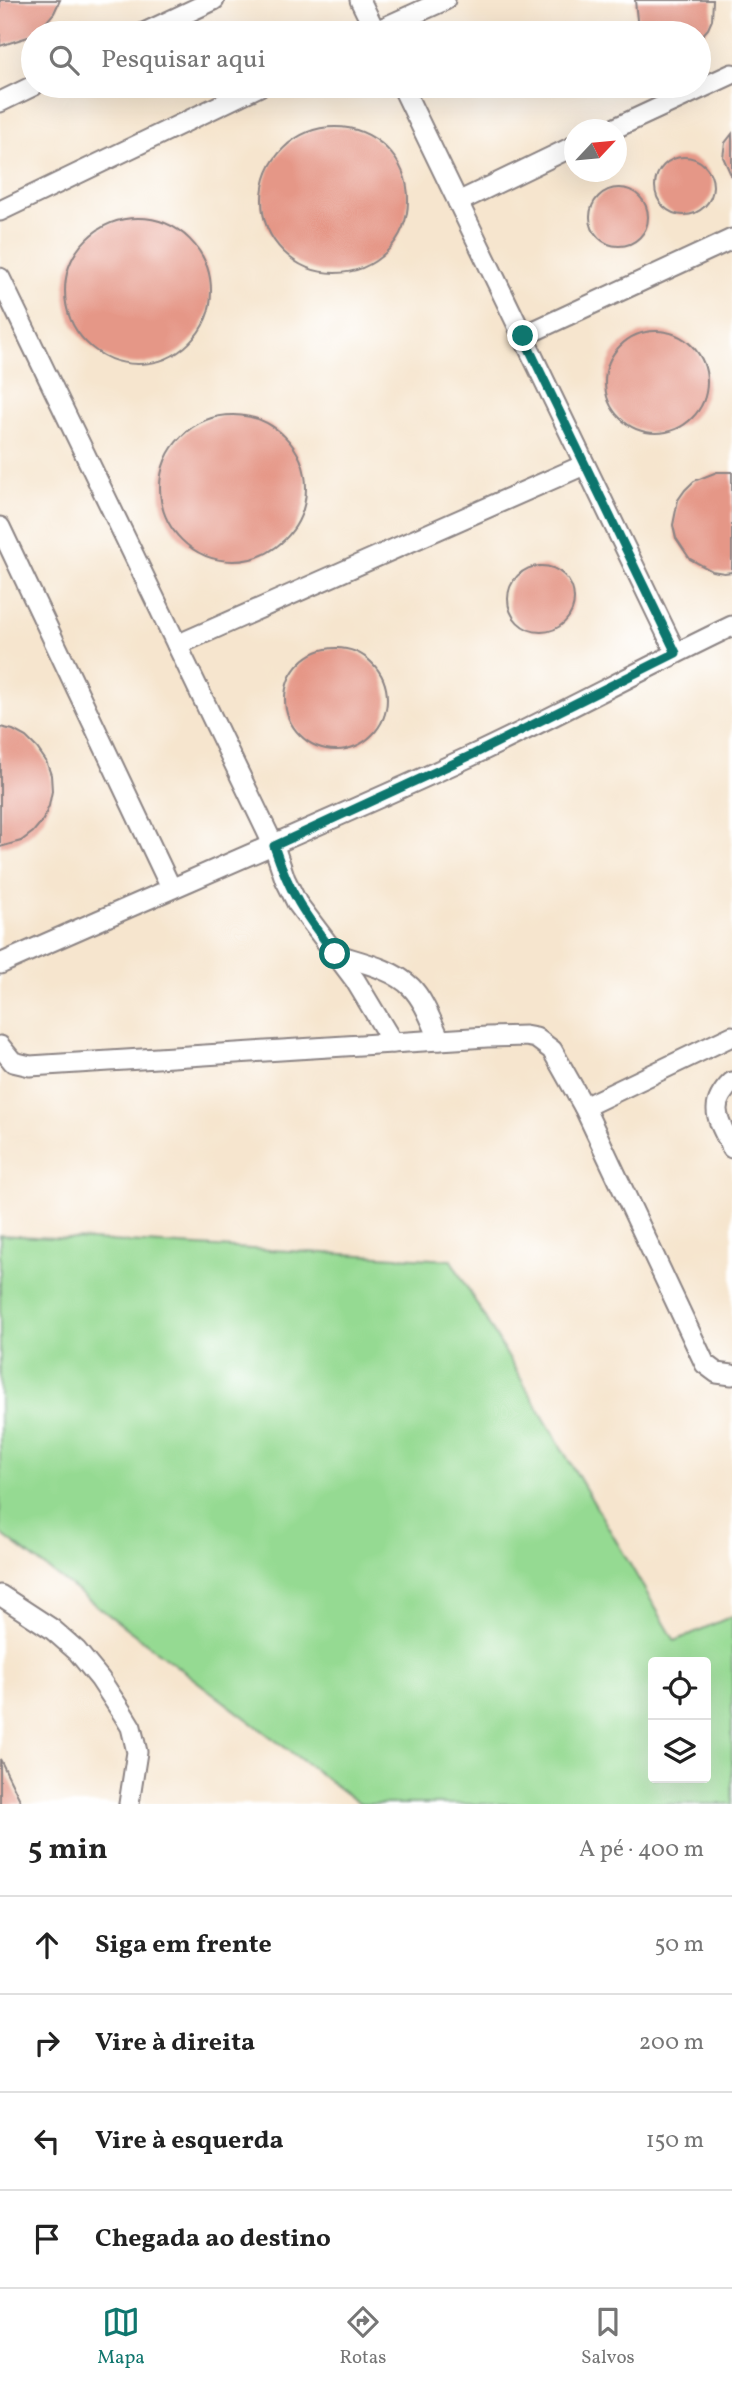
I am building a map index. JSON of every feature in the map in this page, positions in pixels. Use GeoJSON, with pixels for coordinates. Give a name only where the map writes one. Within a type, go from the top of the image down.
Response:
{"type":"FeatureCollection","features":[{"type":"Feature","properties":{"kind":"lane"},"geometry":{"type":"LineString","coordinates":[[169,21],[214,0]]}},
{"type":"Feature","properties":{"kind":"lane"},"geometry":{"type":"LineString","coordinates":[[360,0],[369,21]]}},
{"type":"Feature","properties":{"kind":"lane"},"geometry":{"type":"LineString","coordinates":[[400,21],[446,0]]}},
{"type":"Feature","properties":{"kind":"lane"},"geometry":{"type":"LineString","coordinates":[[711,84],[732,74]]}},
{"type":"Feature","properties":{"kind":"lane"},"geometry":{"type":"LineString","coordinates":[[0,102],[21,92]]}},
{"type":"Feature","properties":{"kind":"lane"},"geometry":{"type":"LineString","coordinates":[[0,211],[235,98]]}},
{"type":"Feature","properties":{"kind":"lane"},"geometry":{"type":"LineString","coordinates":[[408,98],[676,653]]}},
{"type":"Feature","properties":{"kind":"lane"},"geometry":{"type":"LineString","coordinates":[[627,123],[680,98]]}},
{"type":"Feature","properties":{"kind":"lane"},"geometry":{"type":"LineString","coordinates":[[458,202],[564,151]]}},
{"type":"Feature","properties":{"kind":"lane"},"geometry":{"type":"LineString","coordinates":[[523,336],[732,239]]}},
{"type":"Feature","properties":{"kind":"lane"},"geometry":{"type":"LineString","coordinates":[[0,278],[274,846],[285,879],[297,903],[355,980],[393,1043]]}},
{"type":"Feature","properties":{"kind":"lane"},"geometry":{"type":"LineString","coordinates":[[177,646],[584,465]]}},
{"type":"Feature","properties":{"kind":"lane"},"geometry":{"type":"LineString","coordinates":[[0,527],[171,888]]}},
{"type":"Feature","properties":{"kind":"lane"},"geometry":{"type":"LineString","coordinates":[[0,964],[171,888],[274,846],[474,754],[732,626]]}},
{"type":"Feature","properties":{"kind":"lane"},"geometry":{"type":"LineString","coordinates":[[335,954],[381,970],[410,986],[423,1005],[440,1040]]}},
{"type":"Feature","properties":{"kind":"lane"},"geometry":{"type":"LineString","coordinates":[[0,1046],[13,1062],[30,1066],[440,1040],[525,1036],[536,1038],[552,1050],[584,1107],[705,1364],[717,1373],[732,1375]]}},
{"type":"Feature","properties":{"kind":"lane"},"geometry":{"type":"LineString","coordinates":[[584,1107],[730,1041]]}},
{"type":"Feature","properties":{"kind":"lane"},"geometry":{"type":"LineString","coordinates":[[732,1082],[719,1096],[716,1109],[732,1148]]}},
{"type":"Feature","properties":{"kind":"lane"},"geometry":{"type":"LineString","coordinates":[[0,1595],[52,1629],[77,1651],[123,1714],[131,1727],[137,1752],[129,1804]]}},
{"type":"Feature","properties":{"kind":"green space"},"geometry":{"type":"Polygon","coordinates":[[[0,1235],[451,1260],[675,1641],[732,1616],[732,1804],[360,1804],[0,1533],[0,1235]]]}},
{"type":"Feature","properties":{"kind":"building"},"geometry":{"type":"Polygon","coordinates":[[[0,0],[60,0],[47,21],[21,21],[21,39],[0,46],[0,0]]]}},
{"type":"Feature","properties":{"kind":"building"},"geometry":{"type":"Polygon","coordinates":[[[635,0],[713,0],[711,22],[637,20],[635,0]]]}},
{"type":"Feature","properties":{"kind":"building"},"geometry":{"type":"Polygon","coordinates":[[[335,127],[363,133],[387,148],[402,172],[408,200],[402,228],[387,252],[363,267],[335,273],[307,267],[283,252],[268,228],[262,200],[268,172],[283,148],[307,133],[335,127]]]}},
{"type":"Feature","properties":{"kind":"building"},"geometry":{"type":"Polygon","coordinates":[[[732,134],[732,177],[723,157],[725,143],[732,134]]]}},
{"type":"Feature","properties":{"kind":"building"},"geometry":{"type":"Polygon","coordinates":[[[678,157],[690,157],[705,165],[713,180],[713,192],[705,207],[690,215],[678,215],[663,207],[655,192],[655,180],[663,165],[678,157]]]}},
{"type":"Feature","properties":{"kind":"building"},"geometry":{"type":"Polygon","coordinates":[[[613,188],[625,188],[640,196],[648,211],[648,223],[640,238],[625,246],[613,246],[598,238],[590,223],[590,211],[598,196],[613,188]]]}},
{"type":"Feature","properties":{"kind":"building"},"geometry":{"type":"Polygon","coordinates":[[[138,218],[166,224],[189,240],[205,263],[211,291],[205,319],[189,342],[166,358],[138,364],[110,358],[87,342],[71,319],[65,291],[71,263],[87,240],[110,224],[138,218]]]}},
{"type":"Feature","properties":{"kind":"building"},"geometry":{"type":"Polygon","coordinates":[[[656,331],[675,335],[692,346],[703,363],[707,382],[703,401],[692,418],[675,429],[656,433],[637,429],[620,418],[609,401],[605,382],[609,363],[620,346],[637,335],[656,331]]]}},
{"type":"Feature","properties":{"kind":"building"},"geometry":{"type":"Polygon","coordinates":[[[233,415],[261,421],[284,437],[300,460],[306,488],[300,516],[284,539],[261,555],[233,561],[205,555],[182,539],[166,516],[160,488],[166,460],[182,437],[205,421],[233,415]]]}},
{"type":"Feature","properties":{"kind":"building"},"geometry":{"type":"Polygon","coordinates":[[[717,472],[732,472],[732,572],[724,573],[712,571],[690,559],[676,538],[673,525],[678,500],[685,490],[694,481],[717,472]]]}},
{"type":"Feature","properties":{"kind":"building"},"geometry":{"type":"Polygon","coordinates":[[[541,566],[554,569],[564,576],[571,586],[574,599],[571,612],[564,622],[554,629],[541,632],[528,629],[518,622],[511,612],[508,599],[511,586],[518,576],[528,569],[541,566]]]}},
{"type":"Feature","properties":{"kind":"building"},"geometry":{"type":"Polygon","coordinates":[[[336,648],[355,652],[372,663],[383,680],[387,699],[383,718],[372,735],[355,746],[336,750],[317,746],[300,735],[289,718],[285,699],[289,680],[300,663],[317,652],[336,648]]]}},
{"type":"Feature","properties":{"kind":"building"},"geometry":{"type":"Polygon","coordinates":[[[0,727],[26,737],[37,748],[51,775],[52,791],[43,820],[33,832],[21,841],[0,847],[0,727]]]}},
{"type":"Feature","properties":{"kind":"building"},"geometry":{"type":"Polygon","coordinates":[[[0,1759],[22,1804],[0,1804],[0,1759]]]}},
{"type":"Feature","properties":{"kind":"route"},"geometry":{"type":"LineString","coordinates":[[335,954],[297,903],[285,879],[274,846],[474,754],[676,653],[523,336]]}}]}
